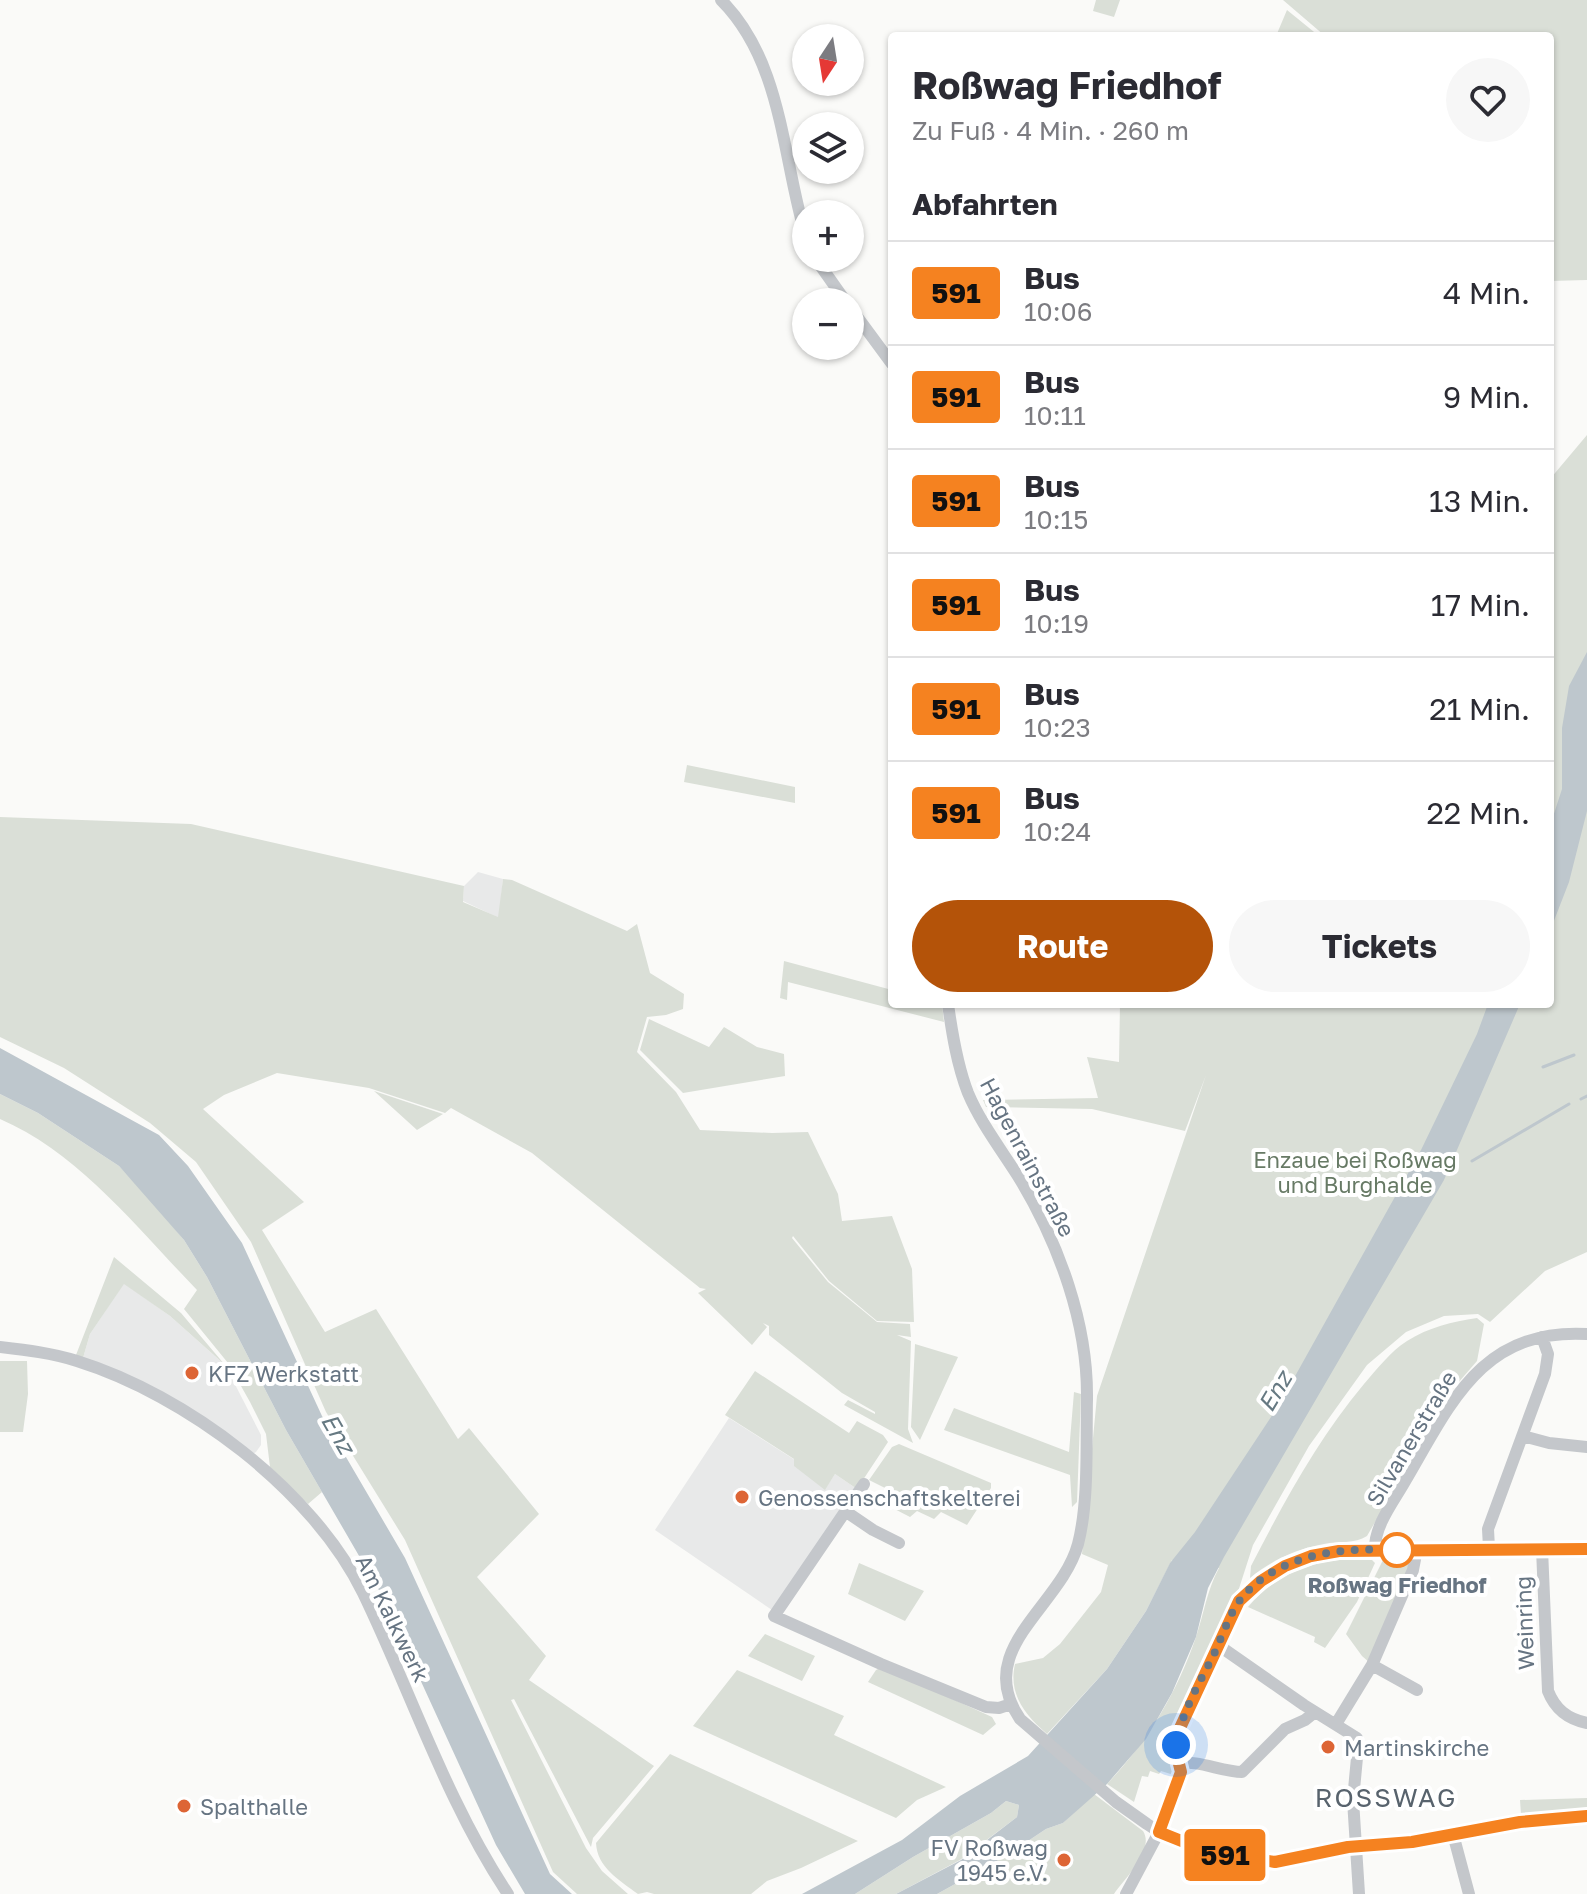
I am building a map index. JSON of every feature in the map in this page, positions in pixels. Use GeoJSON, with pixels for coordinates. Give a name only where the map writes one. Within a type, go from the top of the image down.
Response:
{"type":"FeatureCollection","features":[{"type":"Feature","properties":{"kind":"street"},"geometry":{"type":"LineString","coordinates":[[721,0],[747,34],[765,72],[798,200]]}},
{"type":"Feature","properties":{"kind":"street"},"geometry":{"type":"LineString","coordinates":[[864,326],[888,359]]}},
{"type":"Feature","properties":{"kind":"street","name":"Hagenrainstraße"},"geometry":{"type":"LineString","coordinates":[[949,1008],[969,1096],[1029,1196],[1060,1262],[1080,1331],[1086,1377],[1082,1512],[1077,1548],[1062,1581],[1012,1647],[1006,1680],[1011,1704]]}},
{"type":"Feature","properties":{"kind":"street","name":"Silvanerstraße"},"geometry":{"type":"LineString","coordinates":[[1375,1550],[1375,1537],[1463,1386],[1496,1356],[1518,1344],[1542,1337],[1587,1334]]}},
{"type":"Feature","properties":{"kind":"street"},"geometry":{"type":"LineString","coordinates":[[1489,1548],[1488,1529],[1547,1364],[1548,1354],[1542,1337]]}},
{"type":"Feature","properties":{"kind":"street","name":"Am Kalkwerk"},"geometry":{"type":"LineString","coordinates":[[0,1347],[74,1360],[153,1395],[250,1457],[305,1508],[330,1540],[363,1593],[446,1776],[486,1858],[508,1894]]}},
{"type":"Feature","properties":{"kind":"street"},"geometry":{"type":"LineString","coordinates":[[1523,1436],[1549,1443],[1587,1447]]}},
{"type":"Feature","properties":{"kind":"street"},"geometry":{"type":"LineString","coordinates":[[864,1484],[774,1616],[986,1707],[999,1708],[1011,1704],[1032,1732],[1159,1832],[1209,1852],[1275,1862],[1355,1846],[1412,1842],[1520,1822],[1587,1816]]}},
{"type":"Feature","properties":{"kind":"street"},"geometry":{"type":"LineString","coordinates":[[845,1511],[899,1543]]}},
{"type":"Feature","properties":{"kind":"street"},"geometry":{"type":"LineString","coordinates":[[1336,1724],[1372,1665],[1413,1570],[1417,1549]]}},
{"type":"Feature","properties":{"kind":"street","name":"Weinring"},"geometry":{"type":"LineString","coordinates":[[1542,1549],[1548,1691],[1563,1713],[1587,1723]]}},
{"type":"Feature","properties":{"kind":"street"},"geometry":{"type":"LineString","coordinates":[[1126,1894],[1159,1832],[1181,1774],[1176,1745],[1180,1728],[1218,1645],[1239,1601],[1277,1570],[1321,1554],[1375,1550],[1587,1549]]}},
{"type":"Feature","properties":{"kind":"street"},"geometry":{"type":"LineString","coordinates":[[1218,1645],[1315,1712],[1352,1733],[1358,1741],[1353,1789],[1359,1894]]}},
{"type":"Feature","properties":{"kind":"street"},"geometry":{"type":"LineString","coordinates":[[1372,1665],[1417,1690]]}},
{"type":"Feature","properties":{"kind":"street"},"geometry":{"type":"LineString","coordinates":[[1179,1764],[1189,1762],[1242,1772],[1285,1729],[1315,1712]]}},
{"type":"Feature","properties":{"kind":"street"},"geometry":{"type":"LineString","coordinates":[[1453,1834],[1469,1894]]}},
{"type":"Feature","properties":{"kind":"shaded area"},"geometry":{"type":"Polygon","coordinates":[[[1587,652],[1587,811],[1569,882],[1554,921],[1554,814],[1562,789],[1562,728],[1569,686],[1587,652]]]}},
{"type":"Feature","properties":{"kind":"shaded area"},"geometry":{"type":"Polygon","coordinates":[[[478,872],[503,879],[499,918],[463,901],[464,886],[478,872]]]}},
{"type":"Feature","properties":{"kind":"shaded area"},"geometry":{"type":"Polygon","coordinates":[[[1487,1008],[1518,1008],[1444,1180],[1208,1588],[1196,1637],[1172,1693],[1146,1739],[1107,1784],[1063,1823],[1046,1829],[1004,1857],[937,1894],[896,1894],[961,1860],[1017,1817],[1019,1805],[1006,1801],[855,1894],[802,1894],[902,1840],[960,1796],[1028,1756],[1107,1669],[1146,1611],[1170,1563],[1195,1532],[1279,1405],[1421,1150],[1487,1008]]]}},
{"type":"Feature","properties":{"kind":"shaded area"},"geometry":{"type":"Polygon","coordinates":[[[0,1048],[159,1135],[188,1166],[242,1243],[322,1416],[405,1558],[550,1874],[572,1894],[525,1894],[496,1845],[380,1592],[286,1430],[207,1277],[184,1240],[119,1166],[38,1113],[0,1094],[0,1048]]]}},
{"type":"Feature","properties":{"kind":"shaded area"},"geometry":{"type":"Polygon","coordinates":[[[124,1283],[170,1316],[225,1365],[261,1435],[261,1445],[256,1452],[253,1454],[83,1358],[90,1334],[124,1283]]]}},
{"type":"Feature","properties":{"kind":"shaded area"},"geometry":{"type":"Polygon","coordinates":[[[729,1418],[795,1460],[825,1489],[835,1474],[857,1489],[772,1610],[655,1530],[729,1418]]]}},
{"type":"Feature","properties":{"kind":"green space"},"geometry":{"type":"Polygon","coordinates":[[[1096,0],[1120,0],[1114,17],[1093,11],[1096,0]]]}},
{"type":"Feature","properties":{"kind":"green space"},"geometry":{"type":"Polygon","coordinates":[[[1283,0],[1587,0],[1587,280],[1554,281],[1554,32],[1320,32],[1283,0]]]}},
{"type":"Feature","properties":{"kind":"green space"},"geometry":{"type":"Polygon","coordinates":[[[1287,10],[1314,32],[1278,32],[1287,10]]]}},
{"type":"Feature","properties":{"kind":"green space","name":"Enzaue bei Roßwag und Burghalde"},"geometry":{"type":"Polygon","coordinates":[[[1587,435],[1587,1252],[1545,1271],[1490,1322],[1478,1314],[1444,1316],[1406,1332],[1367,1365],[1309,1446],[1253,1545],[1235,1601],[1182,1706],[1170,1752],[1174,1775],[1150,1771],[1148,1777],[1142,1776],[1134,1802],[1107,1784],[1148,1734],[1170,1697],[1196,1637],[1219,1568],[1172,1560],[1146,1611],[1107,1669],[1047,1734],[1020,1703],[1013,1675],[1015,1664],[1043,1658],[1060,1644],[1101,1592],[1108,1565],[1082,1554],[1097,1396],[1206,1075],[1185,1131],[1092,1109],[986,1107],[983,1100],[1098,1098],[1087,1057],[1119,1062],[1120,1008],[1554,1008],[1554,474],[1587,435]]]}},
{"type":"Feature","properties":{"kind":"green space"},"geometry":{"type":"Polygon","coordinates":[[[687,765],[795,787],[795,803],[684,782],[687,765]]]}},
{"type":"Feature","properties":{"kind":"green space"},"geometry":{"type":"Polygon","coordinates":[[[0,817],[191,824],[464,886],[463,902],[498,917],[503,879],[512,880],[627,931],[637,924],[650,973],[684,994],[683,1009],[647,1017],[637,1052],[676,1092],[700,1130],[808,1132],[838,1194],[842,1221],[892,1216],[912,1269],[914,1322],[877,1321],[829,1281],[792,1238],[828,1282],[877,1322],[910,1324],[911,1337],[897,1335],[911,1341],[908,1429],[913,1443],[844,1405],[848,1400],[875,1414],[842,1393],[769,1335],[769,1326],[763,1323],[767,1327],[752,1345],[698,1293],[706,1289],[700,1288],[532,1153],[451,1108],[445,1113],[369,1088],[277,1073],[224,1095],[203,1109],[304,1202],[262,1230],[325,1332],[376,1309],[458,1439],[469,1428],[539,1514],[477,1577],[546,1656],[529,1680],[654,1766],[593,1838],[591,1847],[514,1699],[511,1700],[586,1848],[602,1871],[628,1894],[577,1894],[553,1872],[405,1540],[326,1412],[251,1242],[196,1162],[150,1123],[64,1068],[0,1037],[0,817]]]}},
{"type":"Feature","properties":{"kind":"green space"},"geometry":{"type":"Polygon","coordinates":[[[784,961],[888,989],[888,1008],[788,982],[787,1000],[780,998],[784,961]]]}},
{"type":"Feature","properties":{"kind":"green space"},"geometry":{"type":"Polygon","coordinates":[[[889,1008],[942,1008],[944,1022],[889,1008]]]}},
{"type":"Feature","properties":{"kind":"green space"},"geometry":{"type":"Polygon","coordinates":[[[649,1019],[709,1047],[724,1027],[757,1047],[784,1054],[785,1076],[683,1093],[640,1050],[649,1019]]]}},
{"type":"Feature","properties":{"kind":"green space"},"geometry":{"type":"Polygon","coordinates":[[[374,1091],[443,1114],[417,1130],[374,1091]]]}},
{"type":"Feature","properties":{"kind":"green space"},"geometry":{"type":"Polygon","coordinates":[[[0,1094],[38,1113],[119,1166],[184,1240],[207,1277],[286,1430],[322,1492],[308,1504],[270,1467],[266,1434],[250,1402],[228,1363],[184,1309],[197,1290],[130,1218],[81,1172],[56,1151],[0,1119],[0,1094]]]}},
{"type":"Feature","properties":{"kind":"green space"},"geometry":{"type":"Polygon","coordinates":[[[114,1257],[181,1313],[225,1365],[170,1316],[124,1284],[90,1334],[83,1358],[76,1355],[114,1257]]]}},
{"type":"Feature","properties":{"kind":"green space"},"geometry":{"type":"Polygon","coordinates":[[[1477,1318],[1484,1324],[1477,1361],[1451,1391],[1367,1536],[1294,1552],[1250,1578],[1251,1566],[1303,1472],[1347,1405],[1379,1366],[1415,1336],[1477,1318]]]}},
{"type":"Feature","properties":{"kind":"green space"},"geometry":{"type":"Polygon","coordinates":[[[915,1344],[958,1357],[920,1440],[911,1427],[915,1344]]]}},
{"type":"Feature","properties":{"kind":"green space"},"geometry":{"type":"Polygon","coordinates":[[[0,1361],[27,1361],[28,1394],[23,1432],[0,1432],[0,1361]]]}},
{"type":"Feature","properties":{"kind":"green space"},"geometry":{"type":"Polygon","coordinates":[[[755,1371],[849,1433],[857,1421],[883,1435],[888,1442],[857,1489],[835,1474],[825,1490],[794,1466],[794,1459],[725,1415],[755,1371]]]}},
{"type":"Feature","properties":{"kind":"green space"},"geometry":{"type":"Polygon","coordinates":[[[1074,1392],[1081,1394],[1077,1502],[1072,1507],[1070,1475],[944,1430],[954,1408],[1069,1452],[1074,1392]]]}},
{"type":"Feature","properties":{"kind":"green space"},"geometry":{"type":"Polygon","coordinates":[[[899,1444],[991,1483],[991,1488],[967,1525],[941,1512],[934,1519],[917,1511],[910,1517],[881,1502],[887,1489],[869,1480],[892,1447],[899,1444]]]}},
{"type":"Feature","properties":{"kind":"green space"},"geometry":{"type":"Polygon","coordinates":[[[1406,1557],[1412,1561],[1370,1663],[1346,1634],[1384,1558],[1406,1557]]]}},
{"type":"Feature","properties":{"kind":"green space"},"geometry":{"type":"Polygon","coordinates":[[[1340,1560],[1372,1560],[1375,1563],[1357,1602],[1325,1648],[1314,1642],[1315,1637],[1248,1607],[1267,1588],[1289,1574],[1340,1560]]]}},
{"type":"Feature","properties":{"kind":"green space"},"geometry":{"type":"Polygon","coordinates":[[[859,1563],[924,1591],[905,1621],[848,1594],[859,1563]]]}},
{"type":"Feature","properties":{"kind":"green space"},"geometry":{"type":"Polygon","coordinates":[[[765,1634],[815,1656],[802,1681],[748,1656],[765,1634]]]}},
{"type":"Feature","properties":{"kind":"green space"},"geometry":{"type":"Polygon","coordinates":[[[882,1667],[992,1717],[996,1724],[983,1735],[868,1682],[882,1667]]]}},
{"type":"Feature","properties":{"kind":"green space"},"geometry":{"type":"Polygon","coordinates":[[[737,1670],[844,1716],[834,1735],[946,1787],[917,1800],[896,1818],[693,1726],[737,1670]]]}},
{"type":"Feature","properties":{"kind":"green space"},"geometry":{"type":"Polygon","coordinates":[[[670,1754],[858,1841],[767,1881],[751,1894],[638,1894],[605,1866],[596,1843],[670,1754]]]}},
{"type":"Feature","properties":{"kind":"green space"},"geometry":{"type":"Polygon","coordinates":[[[1094,1794],[1143,1831],[1146,1839],[1137,1864],[1114,1894],[937,1894],[1004,1857],[1046,1829],[1063,1823],[1094,1794]]]}},
{"type":"Feature","properties":{"kind":"green space"},"geometry":{"type":"Polygon","coordinates":[[[1587,1798],[1587,1811],[1521,1815],[1520,1800],[1587,1798]]]}},
{"type":"Feature","properties":{"kind":"green space"},"geometry":{"type":"Polygon","coordinates":[[[1006,1801],[1019,1805],[1017,1817],[960,1860],[896,1894],[855,1894],[991,1813],[1006,1801]]]}},
{"type":"Feature","properties":{"kind":"waterway"},"geometry":{"type":"LineString","coordinates":[[1543,1067],[1574,1055]]}},
{"type":"Feature","properties":{"kind":"waterway"},"geometry":{"type":"LineString","coordinates":[[1581,1099],[1587,1096]]}},
{"type":"Feature","properties":{"kind":"waterway"},"geometry":{"type":"LineString","coordinates":[[1472,1161],[1569,1104]]}},
{"type":"Feature","properties":{"kind":"bus line","name":"591"},"geometry":{"type":"LineString","coordinates":[[1587,1549],[1339,1551],[1302,1559],[1269,1575],[1239,1601],[1193,1697],[1177,1741],[1181,1772],[1159,1832],[1209,1852],[1275,1862],[1334,1849],[1412,1842],[1520,1822],[1587,1816]]}},
{"type":"Feature","properties":{"kind":"place","name":"KFZ Werkstatt"},"geometry":{"type":"Point","coordinates":[192,1373]}},
{"type":"Feature","properties":{"kind":"place","name":"Genossenschaftskelterei"},"geometry":{"type":"Point","coordinates":[742,1497]}},
{"type":"Feature","properties":{"kind":"place","name":"Roßwag Friedhof"},"geometry":{"type":"Point","coordinates":[1397,1550]}},
{"type":"Feature","properties":{"kind":"place","name":"Martinskirche"},"geometry":{"type":"Point","coordinates":[1328,1747]}},
{"type":"Feature","properties":{"kind":"place","name":"Spalthalle"},"geometry":{"type":"Point","coordinates":[184,1806]}},
{"type":"Feature","properties":{"kind":"place","name":"FV Roßwag 1945 e.V."},"geometry":{"type":"Point","coordinates":[1064,1860]}},
{"type":"Feature","properties":{"kind":"district","name":"ROSSWAG"},"geometry":{"type":"Point","coordinates":[1386,1797]}},
{"type":"Feature","properties":{"kind":"route"},"geometry":{"type":"LineString","coordinates":[[1176,1745],[1193,1697],[1239,1601],[1254,1587],[1277,1570],[1311,1556],[1339,1551],[1397,1550]]}},
{"type":"Feature","properties":{"kind":"water label","name":"Enz"},"geometry":{"type":"Point","coordinates":[1274,1391]}},
{"type":"Feature","properties":{"kind":"water label","name":"Enz"},"geometry":{"type":"Point","coordinates":[339,1433]}}]}
